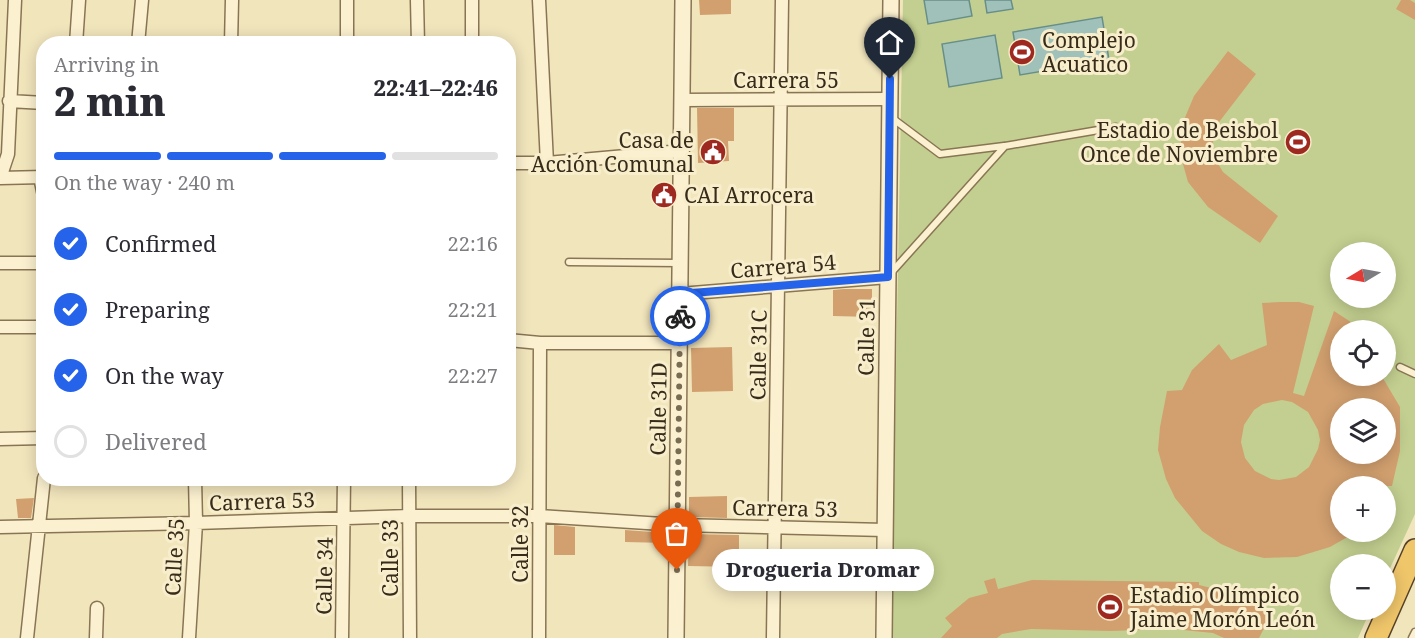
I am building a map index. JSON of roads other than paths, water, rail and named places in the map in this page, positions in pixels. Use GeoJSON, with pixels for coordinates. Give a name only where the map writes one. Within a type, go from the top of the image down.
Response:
{"type":"FeatureCollection","features":[{"type":"Feature","properties":{"kind":"highway"},"geometry":{"type":"LineString","coordinates":[[1376,638],[1415,550]]}},
{"type":"Feature","properties":{"kind":"street"},"geometry":{"type":"LineString","coordinates":[[15,0],[9,101],[4,116],[8,154],[0,178],[36,177]]}},
{"type":"Feature","properties":{"kind":"street"},"geometry":{"type":"LineString","coordinates":[[77,36],[79,0]]}},
{"type":"Feature","properties":{"kind":"street"},"geometry":{"type":"LineString","coordinates":[[139,36],[142,0]]}},
{"type":"Feature","properties":{"kind":"street"},"geometry":{"type":"LineString","coordinates":[[231,36],[232,0]]}},
{"type":"Feature","properties":{"kind":"street"},"geometry":{"type":"LineString","coordinates":[[347,0],[347,36]]}},
{"type":"Feature","properties":{"kind":"street"},"geometry":{"type":"LineString","coordinates":[[417,0],[418,36]]}},
{"type":"Feature","properties":{"kind":"street"},"geometry":{"type":"LineString","coordinates":[[471,0],[472,36]]}},
{"type":"Feature","properties":{"kind":"street"},"geometry":{"type":"LineString","coordinates":[[539,0],[547,163]]}},
{"type":"Feature","properties":{"kind":"street","name":"Calle 31D"},"geometry":{"type":"LineString","coordinates":[[676,638],[683,0]]}},
{"type":"Feature","properties":{"kind":"street","name":"Calle 31C"},"geometry":{"type":"LineString","coordinates":[[773,638],[782,0]]}},
{"type":"Feature","properties":{"kind":"street","name":"Calle 31"},"geometry":{"type":"LineString","coordinates":[[884,638],[891,0]]}},
{"type":"Feature","properties":{"kind":"street","name":"Carrera 55"},"geometry":{"type":"LineString","coordinates":[[683,100],[890,99]]}},
{"type":"Feature","properties":{"kind":"street"},"geometry":{"type":"LineString","coordinates":[[9,101],[36,103]]}},
{"type":"Feature","properties":{"kind":"street"},"geometry":{"type":"LineString","coordinates":[[516,163],[547,163],[682,150]]}},
{"type":"Feature","properties":{"kind":"street"},"geometry":{"type":"LineString","coordinates":[[0,262],[36,263]]}},
{"type":"Feature","properties":{"kind":"street","name":"Carrera 54"},"geometry":{"type":"LineString","coordinates":[[680,294],[888,277]]}},
{"type":"Feature","properties":{"kind":"street"},"geometry":{"type":"LineString","coordinates":[[0,327],[36,327]]}},
{"type":"Feature","properties":{"kind":"street"},"geometry":{"type":"LineString","coordinates":[[516,341],[540,343],[680,343]]}},
{"type":"Feature","properties":{"kind":"street","name":"Calle 32"},"geometry":{"type":"LineString","coordinates":[[539,638],[540,343]]}},
{"type":"Feature","properties":{"kind":"street"},"geometry":{"type":"LineString","coordinates":[[0,439],[36,438]]}},
{"type":"Feature","properties":{"kind":"street"},"geometry":{"type":"LineString","coordinates":[[27,638],[43,486]]}},
{"type":"Feature","properties":{"kind":"street","name":"Calle 35"},"geometry":{"type":"LineString","coordinates":[[189,638],[196,523],[195,486]]}},
{"type":"Feature","properties":{"kind":"street","name":"Calle 34"},"geometry":{"type":"LineString","coordinates":[[342,638],[344,486]]}},
{"type":"Feature","properties":{"kind":"street","name":"Calle 33"},"geometry":{"type":"LineString","coordinates":[[409,486],[410,638]]}},
{"type":"Feature","properties":{"kind":"street","name":"Carrera 53"},"geometry":{"type":"LineString","coordinates":[[0,527],[410,516],[539,516],[678,525],[885,530]]}},
{"type":"Feature","properties":{"kind":"street"},"geometry":{"type":"LineString","coordinates":[[96,638],[97,608]]}},
{"type":"Feature","properties":{"kind":"lane"},"geometry":{"type":"LineString","coordinates":[[890,117],[940,154],[1005,146],[1116,127]]}},
{"type":"Feature","properties":{"kind":"lane"},"geometry":{"type":"LineString","coordinates":[[888,277],[1005,146]]}},
{"type":"Feature","properties":{"kind":"lane"},"geometry":{"type":"LineString","coordinates":[[570,262],[681,263]]}},
{"type":"Feature","properties":{"kind":"lane"},"geometry":{"type":"LineString","coordinates":[[1400,367],[1415,374]]}},
{"type":"Feature","properties":{"kind":"lane"},"geometry":{"type":"LineString","coordinates":[[1412,638],[1415,632]]}},
{"type":"Feature","properties":{"kind":"water"},"geometry":{"type":"Polygon","coordinates":[[[924,0],[969,0],[972,16],[928,24],[924,0]]]}},
{"type":"Feature","properties":{"kind":"water"},"geometry":{"type":"Polygon","coordinates":[[[985,0],[1011,0],[1013,9],[987,13],[985,0]]]}},
{"type":"Feature","properties":{"kind":"water"},"geometry":{"type":"Polygon","coordinates":[[[1102,17],[1109,60],[1020,75],[1013,32],[1102,17]]]}},
{"type":"Feature","properties":{"kind":"water"},"geometry":{"type":"Polygon","coordinates":[[[995,35],[1002,78],[949,87],[942,44],[995,35]]]}},
{"type":"Feature","properties":{"kind":"place","name":"Complejo Acuatico"},"geometry":{"type":"Point","coordinates":[1022,52]}},
{"type":"Feature","properties":{"kind":"place","name":"Estadio de Beisbol Once de Noviembre"},"geometry":{"type":"Point","coordinates":[1298,142]}},
{"type":"Feature","properties":{"kind":"place","name":"Casa de Acción Comunal"},"geometry":{"type":"Point","coordinates":[713,152]}},
{"type":"Feature","properties":{"kind":"place","name":"CAI Arrocera"},"geometry":{"type":"Point","coordinates":[664,195]}},
{"type":"Feature","properties":{"kind":"place","name":"Drogueria Dromar"},"geometry":{"type":"Point","coordinates":[677,570]}},
{"type":"Feature","properties":{"kind":"place","name":"Estadio Olímpico Jaime Morón León"},"geometry":{"type":"Point","coordinates":[1110,607]}}]}
